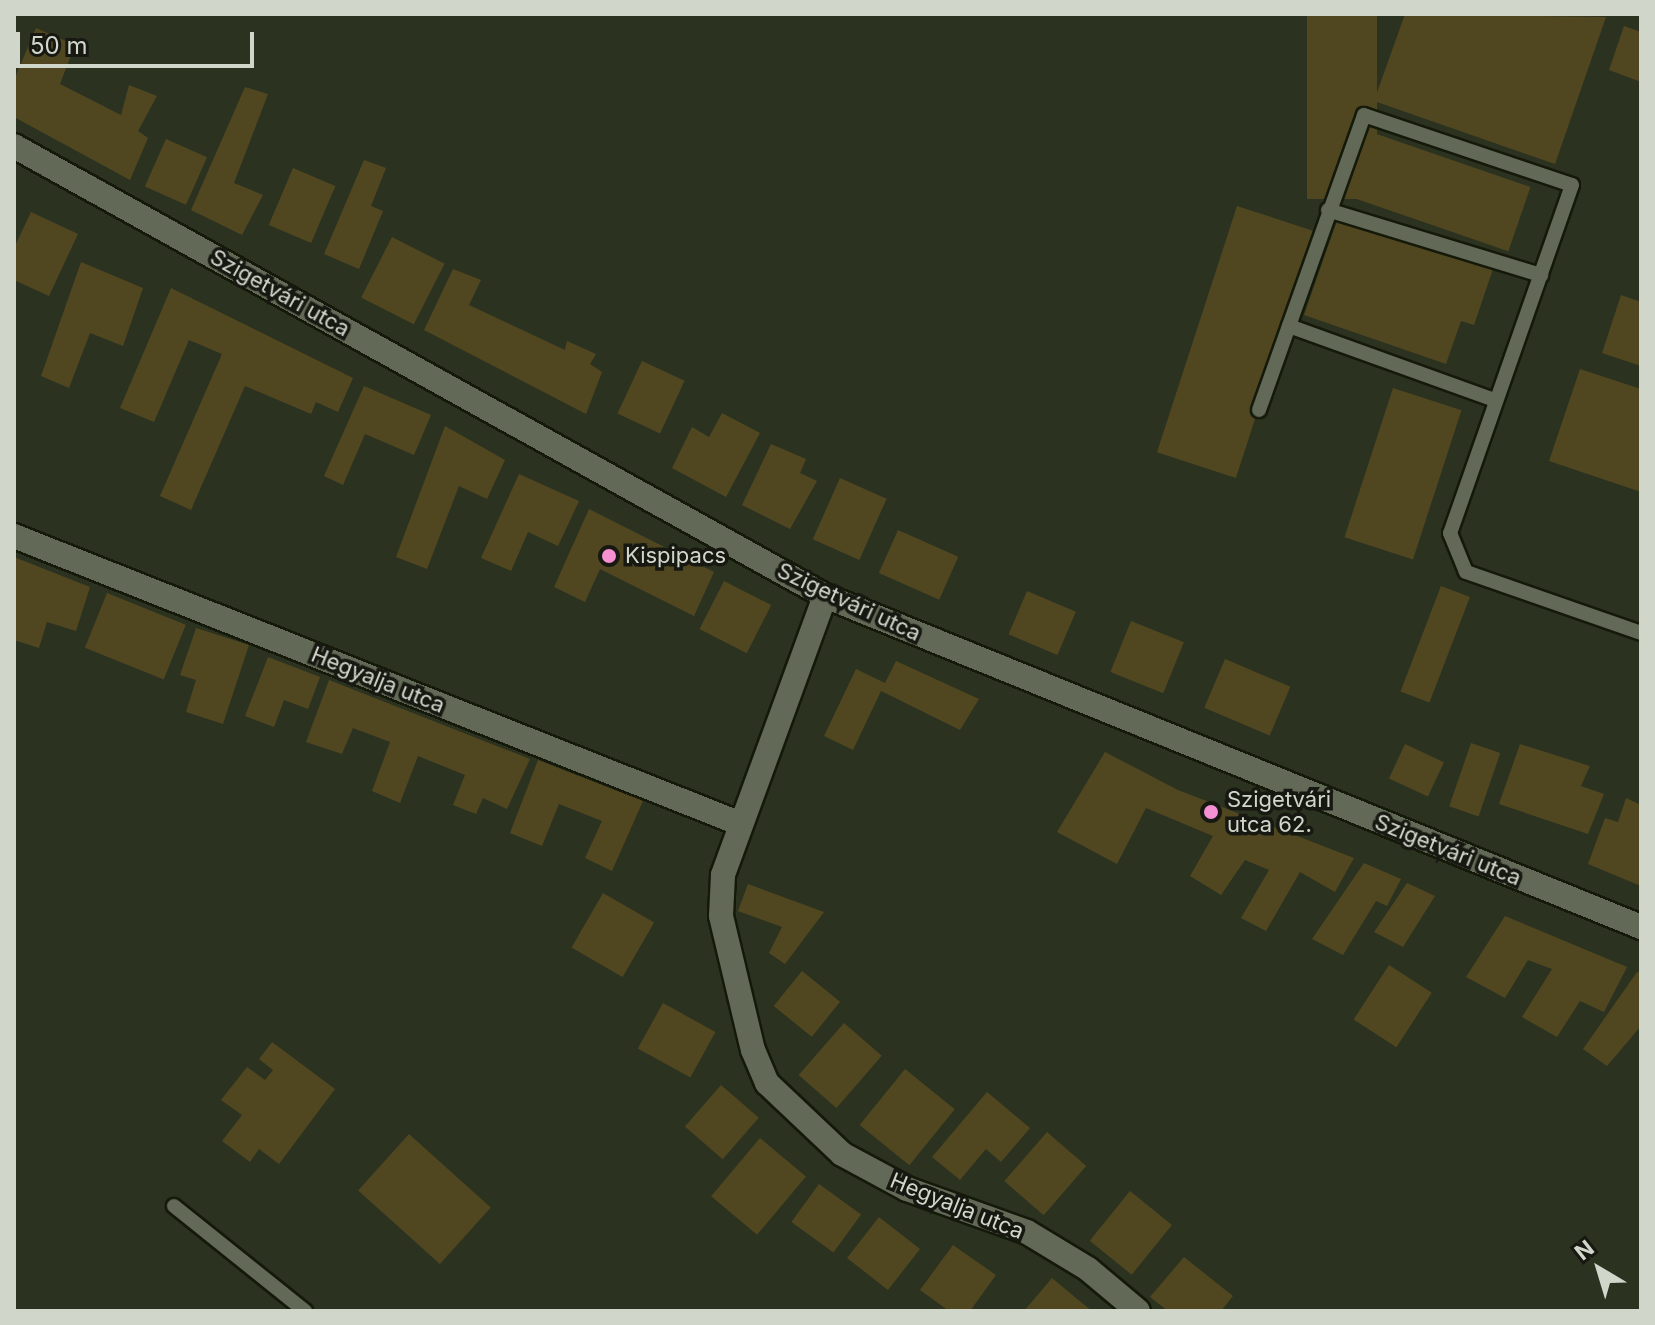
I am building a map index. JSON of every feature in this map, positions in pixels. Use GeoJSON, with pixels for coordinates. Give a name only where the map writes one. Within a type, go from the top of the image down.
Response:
{"type":"FeatureCollection","features":[{"type":"Feature","properties":{"kind":"street","name":"Szigetvári utca"},"geometry":{"type":"LineString","coordinates":[[14,146],[825,596],[1641,927]]}},
{"type":"Feature","properties":{"kind":"street","name":"Hegyalja utca"},"geometry":{"type":"LineString","coordinates":[[14,536],[741,824]]}},
{"type":"Feature","properties":{"kind":"street","name":"Hegyalja utca"},"geometry":{"type":"LineString","coordinates":[[825,596],[723,875],[721,916],[753,1050],[767,1083],[842,1154],[907,1189],[1027,1232],[1088,1269],[1138,1311]]}},
{"type":"Feature","properties":{"kind":"lane"},"geometry":{"type":"LineString","coordinates":[[1259,410],[1364,115],[1572,185],[1494,400],[1450,533],[1466,572],[1641,633]]}},
{"type":"Feature","properties":{"kind":"lane"},"geometry":{"type":"LineString","coordinates":[[1328,210],[1541,275]]}},
{"type":"Feature","properties":{"kind":"lane"},"geometry":{"type":"LineString","coordinates":[[1289,326],[1494,400]]}},
{"type":"Feature","properties":{"kind":"lane"},"geometry":{"type":"LineString","coordinates":[[174,1206],[305,1311]]}},
{"type":"Feature","properties":{"kind":"building"},"geometry":{"type":"Polygon","coordinates":[[[1307,14],[1377,14],[1377,199],[1307,199],[1307,14]]]}},
{"type":"Feature","properties":{"kind":"building"},"geometry":{"type":"Polygon","coordinates":[[[1405,14],[1606,17],[1555,164],[1374,101],[1405,14]]]}},
{"type":"Feature","properties":{"kind":"building"},"geometry":{"type":"Polygon","coordinates":[[[1624,26],[1641,32],[1641,82],[1609,70],[1624,26]]]}},
{"type":"Feature","properties":{"kind":"building"},"geometry":{"type":"Polygon","coordinates":[[[36,28],[75,45],[60,84],[121,115],[129,85],[157,96],[138,131],[148,138],[130,180],[14,117],[14,80],[36,28]]]}},
{"type":"Feature","properties":{"kind":"building"},"geometry":{"type":"Polygon","coordinates":[[[245,87],[268,94],[234,183],[263,195],[242,235],[191,210],[245,87]]]}},
{"type":"Feature","properties":{"kind":"building"},"geometry":{"type":"Polygon","coordinates":[[[1365,130],[1530,187],[1508,251],[1343,194],[1365,130]]]}},
{"type":"Feature","properties":{"kind":"building"},"geometry":{"type":"Polygon","coordinates":[[[166,139],[207,157],[186,205],[145,187],[166,139]]]}},
{"type":"Feature","properties":{"kind":"building"},"geometry":{"type":"Polygon","coordinates":[[[364,160],[386,168],[371,206],[383,211],[359,269],[324,254],[364,160]]]}},
{"type":"Feature","properties":{"kind":"building"},"geometry":{"type":"Polygon","coordinates":[[[293,168],[335,186],[311,243],[269,225],[293,168]]]}},
{"type":"Feature","properties":{"kind":"building"},"geometry":{"type":"Polygon","coordinates":[[[1237,206],[1316,232],[1236,478],[1157,452],[1237,206]]]}},
{"type":"Feature","properties":{"kind":"building"},"geometry":{"type":"Polygon","coordinates":[[[31,212],[78,234],[49,296],[14,280],[14,248],[31,212]]]}},
{"type":"Feature","properties":{"kind":"building"},"geometry":{"type":"Polygon","coordinates":[[[1339,215],[1493,269],[1474,325],[1461,321],[1446,364],[1304,315],[1339,215]]]}},
{"type":"Feature","properties":{"kind":"building"},"geometry":{"type":"Polygon","coordinates":[[[392,237],[445,264],[414,324],[361,298],[392,237]]]}},
{"type":"Feature","properties":{"kind":"building"},"geometry":{"type":"Polygon","coordinates":[[[81,262],[143,288],[123,346],[90,333],[69,388],[41,376],[81,262]]]}},
{"type":"Feature","properties":{"kind":"building"},"geometry":{"type":"Polygon","coordinates":[[[453,269],[481,280],[469,305],[565,350],[567,341],[596,354],[590,364],[602,372],[586,414],[424,330],[453,269]]]}},
{"type":"Feature","properties":{"kind":"building"},"geometry":{"type":"Polygon","coordinates":[[[171,288],[353,378],[338,412],[316,402],[311,414],[245,386],[191,510],[160,496],[222,354],[189,340],[154,422],[120,408],[171,288]]]}},
{"type":"Feature","properties":{"kind":"building"},"geometry":{"type":"Polygon","coordinates":[[[1621,295],[1641,302],[1641,366],[1602,353],[1621,295]]]}},
{"type":"Feature","properties":{"kind":"building"},"geometry":{"type":"Polygon","coordinates":[[[642,361],[685,381],[660,433],[617,414],[642,361]]]}},
{"type":"Feature","properties":{"kind":"building"},"geometry":{"type":"Polygon","coordinates":[[[1580,369],[1641,389],[1641,492],[1549,461],[1580,369]]]}},
{"type":"Feature","properties":{"kind":"building"},"geometry":{"type":"Polygon","coordinates":[[[364,386],[431,415],[414,455],[365,434],[343,485],[324,476],[364,386]]]}},
{"type":"Feature","properties":{"kind":"building"},"geometry":{"type":"Polygon","coordinates":[[[1393,388],[1461,410],[1413,560],[1344,537],[1393,388]]]}},
{"type":"Feature","properties":{"kind":"building"},"geometry":{"type":"Polygon","coordinates":[[[722,413],[760,433],[726,497],[672,468],[692,427],[709,437],[722,413]]]}},
{"type":"Feature","properties":{"kind":"building"},"geometry":{"type":"Polygon","coordinates":[[[445,426],[505,460],[487,499],[459,486],[427,569],[396,557],[445,426]]]}},
{"type":"Feature","properties":{"kind":"building"},"geometry":{"type":"Polygon","coordinates":[[[771,444],[806,459],[800,473],[817,481],[790,529],[742,505],[771,444]]]}},
{"type":"Feature","properties":{"kind":"building"},"geometry":{"type":"Polygon","coordinates":[[[519,474],[579,501],[558,546],[528,532],[511,571],[481,558],[519,474]]]}},
{"type":"Feature","properties":{"kind":"building"},"geometry":{"type":"Polygon","coordinates":[[[840,478],[887,499],[859,560],[813,539],[840,478]]]}},
{"type":"Feature","properties":{"kind":"building","name":"Kispipacs"},"geometry":{"type":"Polygon","coordinates":[[[589,509],[714,572],[694,616],[600,569],[585,602],[554,587],[589,509]]]}},
{"type":"Feature","properties":{"kind":"building"},"geometry":{"type":"Polygon","coordinates":[[[898,530],[958,557],[939,600],[879,573],[898,530]]]}},
{"type":"Feature","properties":{"kind":"building"},"geometry":{"type":"Polygon","coordinates":[[[14,557],[90,587],[76,631],[47,622],[39,648],[14,640],[14,557]]]}},
{"type":"Feature","properties":{"kind":"building"},"geometry":{"type":"Polygon","coordinates":[[[724,581],[771,605],[747,653],[699,629],[724,581]]]}},
{"type":"Feature","properties":{"kind":"building"},"geometry":{"type":"Polygon","coordinates":[[[1441,586],[1470,597],[1429,703],[1401,691],[1441,586]]]}},
{"type":"Feature","properties":{"kind":"building"},"geometry":{"type":"Polygon","coordinates":[[[1027,591],[1076,612],[1057,655],[1009,634],[1027,591]]]}},
{"type":"Feature","properties":{"kind":"building"},"geometry":{"type":"Polygon","coordinates":[[[107,593],[186,625],[164,680],[85,648],[107,593]]]}},
{"type":"Feature","properties":{"kind":"building"},"geometry":{"type":"Polygon","coordinates":[[[1131,621],[1184,642],[1163,693],[1110,672],[1131,621]]]}},
{"type":"Feature","properties":{"kind":"building"},"geometry":{"type":"Polygon","coordinates":[[[196,628],[249,645],[223,724],[186,712],[196,680],[180,675],[196,628]]]}},
{"type":"Feature","properties":{"kind":"building"},"geometry":{"type":"Polygon","coordinates":[[[268,657],[320,677],[308,709],[284,700],[274,727],[245,716],[268,657]]]}},
{"type":"Feature","properties":{"kind":"building"},"geometry":{"type":"Polygon","coordinates":[[[1225,659],[1290,687],[1270,736],[1204,708],[1225,659]]]}},
{"type":"Feature","properties":{"kind":"building"},"geometry":{"type":"Polygon","coordinates":[[[896,661],[979,699],[960,730],[881,691],[853,750],[824,736],[856,669],[885,683],[896,661]]]}},
{"type":"Feature","properties":{"kind":"building"},"geometry":{"type":"Polygon","coordinates":[[[329,680],[530,759],[507,809],[483,798],[476,814],[453,805],[465,775],[418,756],[400,803],[372,791],[390,742],[353,728],[342,754],[306,742],[329,680]]]}},
{"type":"Feature","properties":{"kind":"building"},"geometry":{"type":"Polygon","coordinates":[[[1471,743],[1500,753],[1478,816],[1449,806],[1471,743]]]}},
{"type":"Feature","properties":{"kind":"building"},"geometry":{"type":"Polygon","coordinates":[[[1405,744],[1444,762],[1428,797],[1389,778],[1405,744]]]}},
{"type":"Feature","properties":{"kind":"building"},"geometry":{"type":"Polygon","coordinates":[[[1520,744],[1590,766],[1581,786],[1604,794],[1588,834],[1499,804],[1520,744]]]}},
{"type":"Feature","properties":{"kind":"building"},"geometry":{"type":"Polygon","coordinates":[[[1105,752],[1178,790],[1354,858],[1335,892],[1300,872],[1266,931],[1241,918],[1269,870],[1245,860],[1221,895],[1190,876],[1213,836],[1146,808],[1117,864],[1057,832],[1105,752]]]}},
{"type":"Feature","properties":{"kind":"building"},"geometry":{"type":"Polygon","coordinates":[[[538,760],[643,801],[612,871],[585,858],[602,821],[559,804],[542,846],[510,833],[538,760]]]}},
{"type":"Feature","properties":{"kind":"building"},"geometry":{"type":"Polygon","coordinates":[[[1626,798],[1641,805],[1641,886],[1588,864],[1605,818],[1618,822],[1626,798]]]}},
{"type":"Feature","properties":{"kind":"building"},"geometry":{"type":"Polygon","coordinates":[[[1364,863],[1401,879],[1387,906],[1376,901],[1343,955],[1312,939],[1364,863]]]}},
{"type":"Feature","properties":{"kind":"building"},"geometry":{"type":"Polygon","coordinates":[[[1407,883],[1435,896],[1403,947],[1374,932],[1407,883]]]}},
{"type":"Feature","properties":{"kind":"building"},"geometry":{"type":"Polygon","coordinates":[[[748,884],[824,912],[785,964],[769,953],[782,927],[738,911],[748,884]]]}},
{"type":"Feature","properties":{"kind":"building"},"geometry":{"type":"Polygon","coordinates":[[[603,893],[654,922],[623,977],[572,948],[603,893]]]}},
{"type":"Feature","properties":{"kind":"building"},"geometry":{"type":"Polygon","coordinates":[[[1505,916],[1627,967],[1604,1012],[1580,1001],[1557,1037],[1522,1017],[1552,969],[1528,960],[1505,998],[1466,977],[1505,916]]]}},
{"type":"Feature","properties":{"kind":"building"},"geometry":{"type":"Polygon","coordinates":[[[1389,965],[1432,993],[1396,1047],[1354,1020],[1389,965]]]}},
{"type":"Feature","properties":{"kind":"building"},"geometry":{"type":"Polygon","coordinates":[[[802,971],[840,1002],[812,1037],[774,1006],[802,971]]]}},
{"type":"Feature","properties":{"kind":"building"},"geometry":{"type":"Polygon","coordinates":[[[1637,972],[1641,973],[1641,1026],[1607,1066],[1583,1049],[1637,972]]]}},
{"type":"Feature","properties":{"kind":"building"},"geometry":{"type":"Polygon","coordinates":[[[663,1003],[715,1032],[690,1078],[638,1048],[663,1003]]]}},
{"type":"Feature","properties":{"kind":"building"},"geometry":{"type":"Polygon","coordinates":[[[844,1023],[882,1056],[836,1108],[799,1075],[844,1023]]]}},
{"type":"Feature","properties":{"kind":"building"},"geometry":{"type":"Polygon","coordinates":[[[272,1042],[335,1089],[279,1164],[259,1149],[250,1162],[222,1141],[242,1115],[221,1100],[247,1067],[265,1080],[273,1070],[259,1059],[272,1042]]]}},
{"type":"Feature","properties":{"kind":"building"},"geometry":{"type":"Polygon","coordinates":[[[905,1069],[955,1109],[909,1165],[860,1125],[905,1069]]]}},
{"type":"Feature","properties":{"kind":"building"},"geometry":{"type":"Polygon","coordinates":[[[721,1085],[759,1118],[723,1159],[685,1127],[721,1085]]]}},
{"type":"Feature","properties":{"kind":"building"},"geometry":{"type":"Polygon","coordinates":[[[987,1092],[1030,1128],[1001,1162],[986,1149],[960,1180],[932,1157],[987,1092]]]}},
{"type":"Feature","properties":{"kind":"building"},"geometry":{"type":"Polygon","coordinates":[[[1047,1132],[1086,1166],[1044,1215],[1004,1181],[1047,1132]]]}},
{"type":"Feature","properties":{"kind":"building"},"geometry":{"type":"Polygon","coordinates":[[[409,1134],[491,1208],[440,1264],[358,1190],[409,1134]]]}},
{"type":"Feature","properties":{"kind":"building"},"geometry":{"type":"Polygon","coordinates":[[[760,1138],[806,1177],[757,1235],[711,1196],[760,1138]]]}},
{"type":"Feature","properties":{"kind":"building"},"geometry":{"type":"Polygon","coordinates":[[[819,1184],[861,1215],[833,1253],[791,1222],[819,1184]]]}},
{"type":"Feature","properties":{"kind":"building"},"geometry":{"type":"Polygon","coordinates":[[[1130,1191],[1172,1225],[1132,1275],[1090,1241],[1130,1191]]]}},
{"type":"Feature","properties":{"kind":"building"},"geometry":{"type":"Polygon","coordinates":[[[879,1217],[920,1249],[888,1290],[847,1258],[879,1217]]]}},
{"type":"Feature","properties":{"kind":"building"},"geometry":{"type":"Polygon","coordinates":[[[953,1245],[996,1275],[970,1311],[949,1311],[920,1290],[953,1245]]]}},
{"type":"Feature","properties":{"kind":"building"},"geometry":{"type":"Polygon","coordinates":[[[1184,1257],[1233,1296],[1221,1311],[1168,1311],[1150,1297],[1184,1257]]]}},
{"type":"Feature","properties":{"kind":"building"},"geometry":{"type":"Polygon","coordinates":[[[1052,1278],[1082,1303],[1092,1311],[1024,1311],[1052,1278]]]}},
{"type":"Feature","properties":{"kind":"place","name":"Kispipacs"},"geometry":{"type":"Point","coordinates":[609,556]}},
{"type":"Feature","properties":{"kind":"place","name":"Szigetvári utca 62."},"geometry":{"type":"Point","coordinates":[1211,812]}}]}
